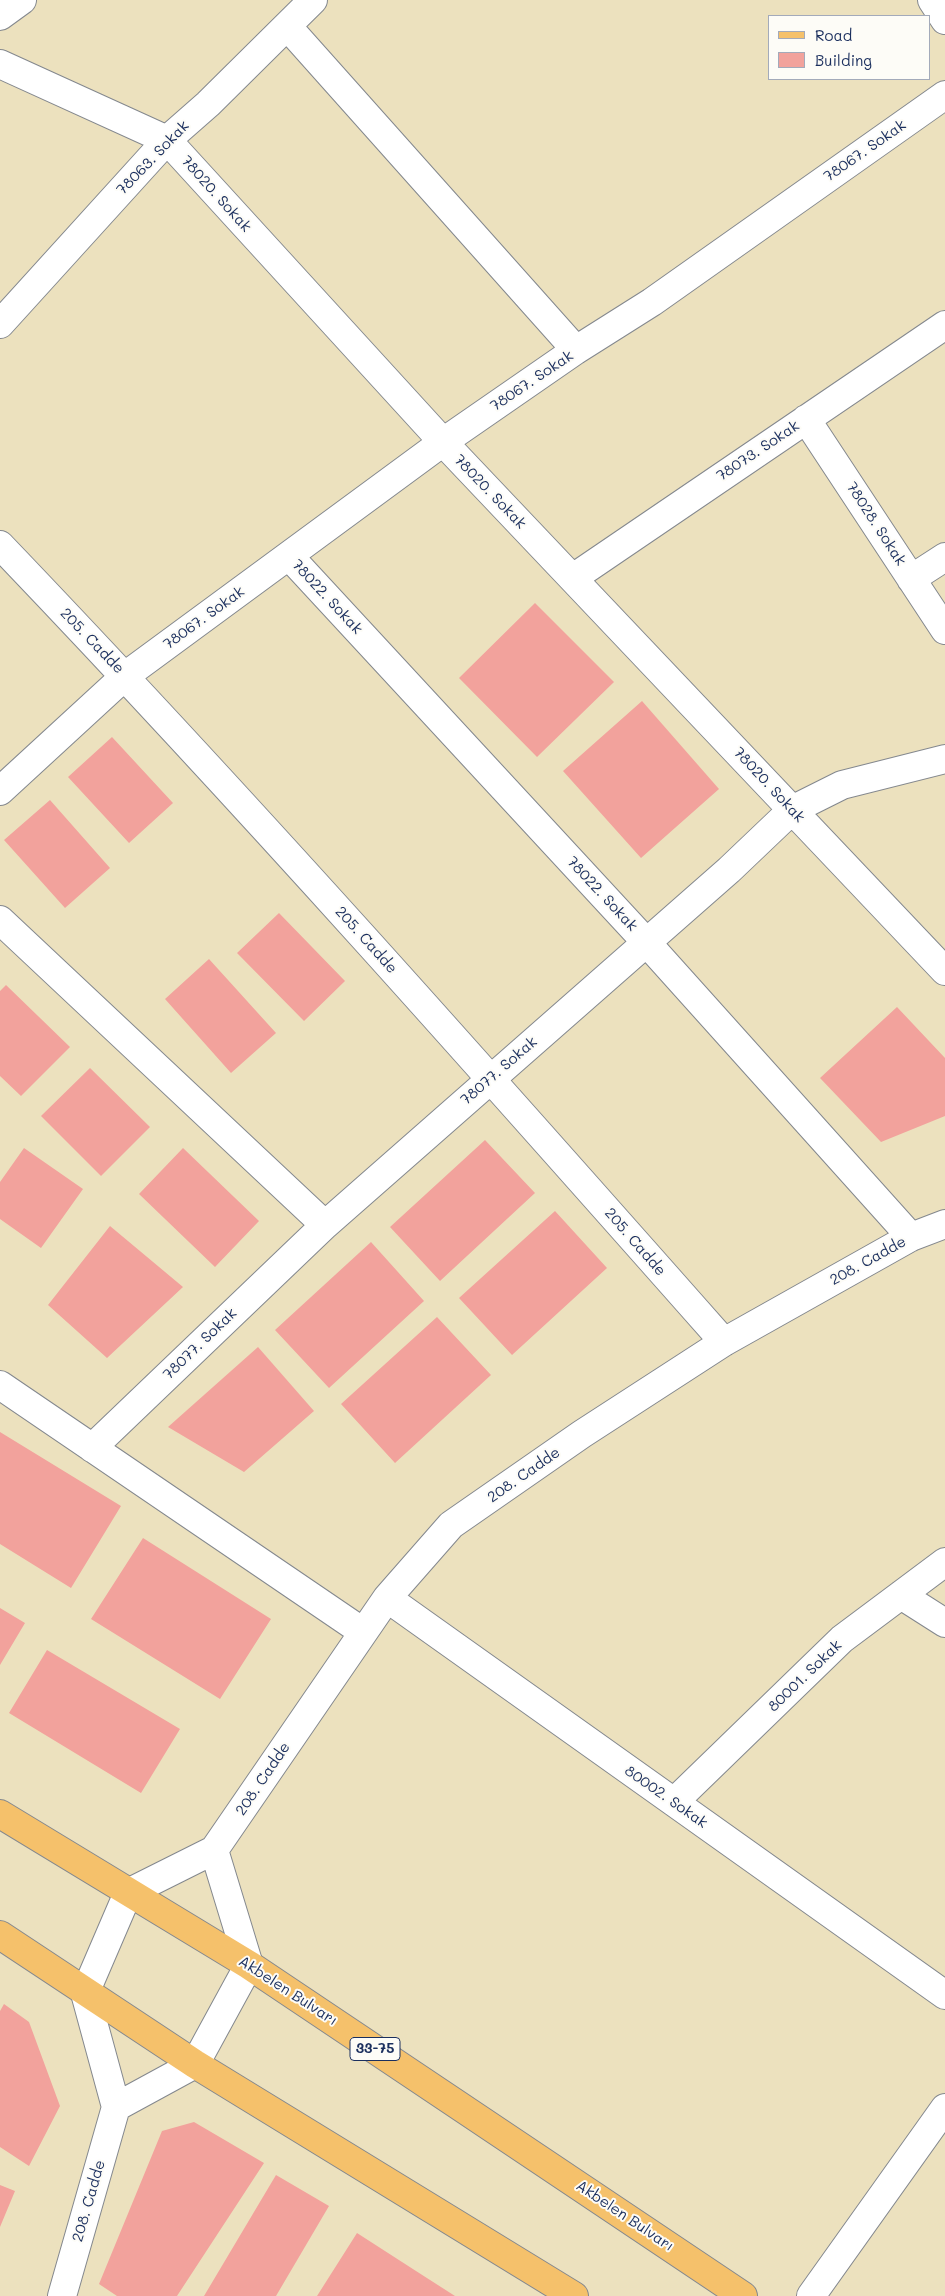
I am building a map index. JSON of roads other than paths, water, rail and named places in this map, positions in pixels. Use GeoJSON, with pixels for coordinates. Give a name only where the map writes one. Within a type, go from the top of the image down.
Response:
{"type":"FeatureCollection","features":[{"type":"Feature","properties":{"kind":"main road","name":"Akbelen Bulvarı"},"geometry":{"type":"LineString","coordinates":[[0,1814],[249,1965],[744,2296]]}},
{"type":"Feature","properties":{"kind":"main road"},"geometry":{"type":"LineString","coordinates":[[0,1936],[195,2064],[574,2296]]}},
{"type":"Feature","properties":{"kind":"street"},"geometry":{"type":"LineString","coordinates":[[0,16],[22,0]]}},
{"type":"Feature","properties":{"kind":"street","name":"78063. Sokak"},"geometry":{"type":"LineString","coordinates":[[0,324],[167,140],[208,104],[313,0]]}},
{"type":"Feature","properties":{"kind":"street"},"geometry":{"type":"LineString","coordinates":[[932,0],[945,20]]}},
{"type":"Feature","properties":{"kind":"street"},"geometry":{"type":"LineString","coordinates":[[287,26],[576,350]]}},
{"type":"Feature","properties":{"kind":"street","name":"78020. Sokak"},"geometry":{"type":"LineString","coordinates":[[0,64],[167,140],[443,442],[945,971]]}},
{"type":"Feature","properties":{"kind":"street","name":"78067. Sokak"},"geometry":{"type":"LineString","coordinates":[[0,791],[125,676],[443,442],[576,350],[652,302],[945,95]]}},
{"type":"Feature","properties":{"kind":"street","name":"78073. Sokak"},"geometry":{"type":"LineString","coordinates":[[573,578],[945,326]]}},
{"type":"Feature","properties":{"kind":"street","name":"78028. Sokak"},"geometry":{"type":"LineString","coordinates":[[806,419],[945,630]]}},
{"type":"Feature","properties":{"kind":"street","name":"205. Cadde"},"geometry":{"type":"LineString","coordinates":[[0,545],[125,676],[491,1078],[724,1342]]}},
{"type":"Feature","properties":{"kind":"street","name":"78022. Sokak"},"geometry":{"type":"LineString","coordinates":[[289,556],[647,943],[911,1237]]}},
{"type":"Feature","properties":{"kind":"street"},"geometry":{"type":"LineString","coordinates":[[911,579],[945,557]]}},
{"type":"Feature","properties":{"kind":"street","name":"78077. Sokak"},"geometry":{"type":"LineString","coordinates":[[92,1448],[325,1225],[647,943],[729,870],[792,810],[842,785],[945,759]]}},
{"type":"Feature","properties":{"kind":"street"},"geometry":{"type":"LineString","coordinates":[[0,920],[325,1225]]}},
{"type":"Feature","properties":{"kind":"street","name":"208. Cadde"},"geometry":{"type":"LineString","coordinates":[[214,1850],[387,1598],[452,1525],[582,1434],[724,1342],[911,1237],[945,1224]]}},
{"type":"Feature","properties":{"kind":"street"},"geometry":{"type":"LineString","coordinates":[[0,1385],[363,1632]]}},
{"type":"Feature","properties":{"kind":"street","name":"80001. Sokak"},"geometry":{"type":"LineString","coordinates":[[674,1802],[842,1639],[945,1562]]}},
{"type":"Feature","properties":{"kind":"street"},"geometry":{"type":"LineString","coordinates":[[901,1595],[945,1623]]}},
{"type":"Feature","properties":{"kind":"street","name":"80002. Sokak"},"geometry":{"type":"LineString","coordinates":[[387,1598],[945,1995]]}},
{"type":"Feature","properties":{"kind":"street"},"geometry":{"type":"LineString","coordinates":[[214,1850],[249,1965],[195,2064],[116,2107],[85,1993],[128,1893],[214,1850]]}},
{"type":"Feature","properties":{"kind":"street","name":"208. Cadde"},"geometry":{"type":"LineString","coordinates":[[62,2296],[116,2107]]}},
{"type":"Feature","properties":{"kind":"street"},"geometry":{"type":"LineString","coordinates":[[811,2296],[945,2108]]}}]}
